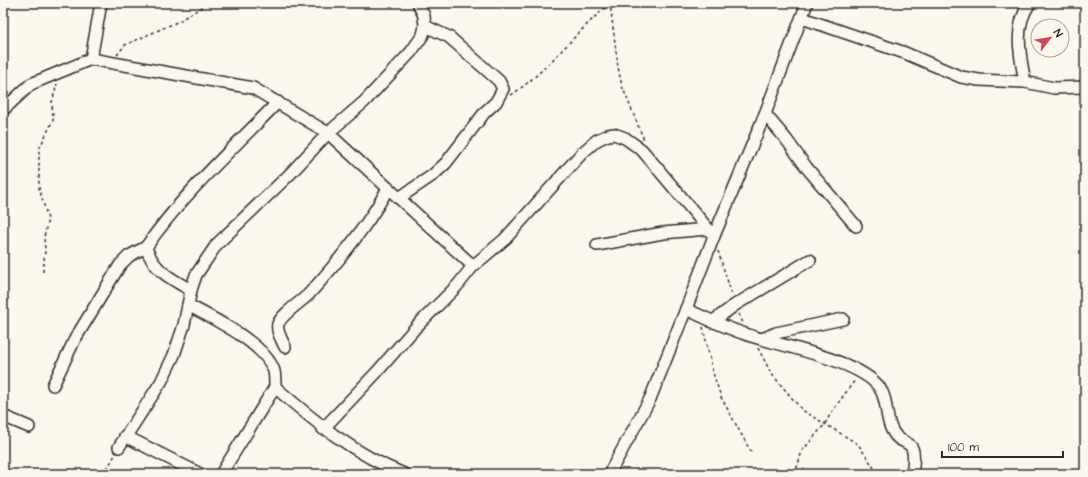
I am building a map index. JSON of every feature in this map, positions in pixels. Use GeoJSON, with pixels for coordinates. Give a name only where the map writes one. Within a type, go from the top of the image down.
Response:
{"type":"FeatureCollection","features":[{"type":"Feature","properties":{"kind":"street"},"geometry":{"type":"LineString","coordinates":[[91,59],[101,3]]}},
{"type":"Feature","properties":{"kind":"street"},"geometry":{"type":"LineString","coordinates":[[119,447],[161,382],[168,368],[184,325],[191,290],[196,274],[217,244],[290,174],[328,133],[364,102],[411,52],[423,35],[425,26],[424,16],[418,3]]}},
{"type":"Feature","properties":{"kind":"street"},"geometry":{"type":"LineString","coordinates":[[609,474],[650,399],[686,309],[710,232],[765,114],[807,3]]}},
{"type":"Feature","properties":{"kind":"street"},"geometry":{"type":"LineString","coordinates":[[1025,82],[1019,49],[1020,26],[1024,10],[1030,3]]}},
{"type":"Feature","properties":{"kind":"street"},"geometry":{"type":"LineString","coordinates":[[802,18],[905,53],[961,77],[978,80],[1025,82],[1054,88],[1085,87]]}},
{"type":"Feature","properties":{"kind":"street"},"geometry":{"type":"LineString","coordinates":[[399,198],[423,183],[442,167],[485,112],[496,102],[503,89],[499,81],[449,37],[425,26]]}},
{"type":"Feature","properties":{"kind":"street"},"geometry":{"type":"LineString","coordinates":[[3,110],[31,84],[91,59],[253,88],[328,133],[473,266]]}},
{"type":"Feature","properties":{"kind":"street"},"geometry":{"type":"LineString","coordinates":[[53,385],[75,339],[120,265],[129,256],[146,248],[158,230],[200,182],[278,102]]}},
{"type":"Feature","properties":{"kind":"street"},"geometry":{"type":"LineString","coordinates":[[765,114],[786,139],[807,168],[856,226]]}},
{"type":"Feature","properties":{"kind":"street"},"geometry":{"type":"LineString","coordinates":[[324,429],[473,266],[505,240],[582,153],[597,140],[608,134],[614,134],[624,138],[642,150],[710,232]]}},
{"type":"Feature","properties":{"kind":"street"},"geometry":{"type":"LineString","coordinates":[[285,347],[278,334],[278,325],[281,319],[307,295],[336,263],[380,203],[388,188]]}},
{"type":"Feature","properties":{"kind":"street"},"geometry":{"type":"LineString","coordinates":[[597,245],[663,233],[710,232]]}},
{"type":"Feature","properties":{"kind":"street"},"geometry":{"type":"LineString","coordinates":[[146,248],[150,259],[155,266],[173,280],[191,290]]}},
{"type":"Feature","properties":{"kind":"street"},"geometry":{"type":"LineString","coordinates":[[712,322],[735,305],[810,260]]}},
{"type":"Feature","properties":{"kind":"street"},"geometry":{"type":"LineString","coordinates":[[188,305],[240,336],[258,349],[267,358],[274,371],[275,387],[221,474]]}},
{"type":"Feature","properties":{"kind":"street"},"geometry":{"type":"LineString","coordinates":[[686,309],[712,322],[749,335],[832,360],[861,372],[871,378],[880,389],[885,402],[887,416],[896,436],[911,444],[914,448],[912,474]]}},
{"type":"Feature","properties":{"kind":"street"},"geometry":{"type":"LineString","coordinates":[[762,339],[776,333],[843,319]]}},
{"type":"Feature","properties":{"kind":"street"},"geometry":{"type":"LineString","coordinates":[[275,387],[324,429],[388,468],[404,474]]}},
{"type":"Feature","properties":{"kind":"street"},"geometry":{"type":"LineString","coordinates":[[3,416],[29,427]]}},
{"type":"Feature","properties":{"kind":"street"},"geometry":{"type":"LineString","coordinates":[[125,436],[200,474]]}},
{"type":"Feature","properties":{"kind":"path"},"geometry":{"type":"LineString","coordinates":[[111,62],[125,45],[177,22],[209,3]]}},
{"type":"Feature","properties":{"kind":"path"},"geometry":{"type":"LineString","coordinates":[[496,102],[528,84],[563,50],[589,21],[610,3]]}},
{"type":"Feature","properties":{"kind":"path"},"geometry":{"type":"LineString","coordinates":[[610,3],[618,67],[622,86],[644,137],[644,145],[642,150]]}},
{"type":"Feature","properties":{"kind":"path"},"geometry":{"type":"LineString","coordinates":[[43,272],[45,250],[44,237],[48,219],[38,188],[39,149],[53,120],[52,102],[58,82]]}},
{"type":"Feature","properties":{"kind":"path"},"geometry":{"type":"LineString","coordinates":[[710,232],[735,305],[749,335],[760,351],[771,373],[802,410],[858,444],[878,474]]}},
{"type":"Feature","properties":{"kind":"path"},"geometry":{"type":"LineString","coordinates":[[700,316],[713,373],[721,397],[751,452]]}},
{"type":"Feature","properties":{"kind":"path"},"geometry":{"type":"LineString","coordinates":[[795,474],[802,451],[825,424],[831,413],[861,372]]}},
{"type":"Feature","properties":{"kind":"path"},"geometry":{"type":"LineString","coordinates":[[104,474],[119,447]]}}]}
